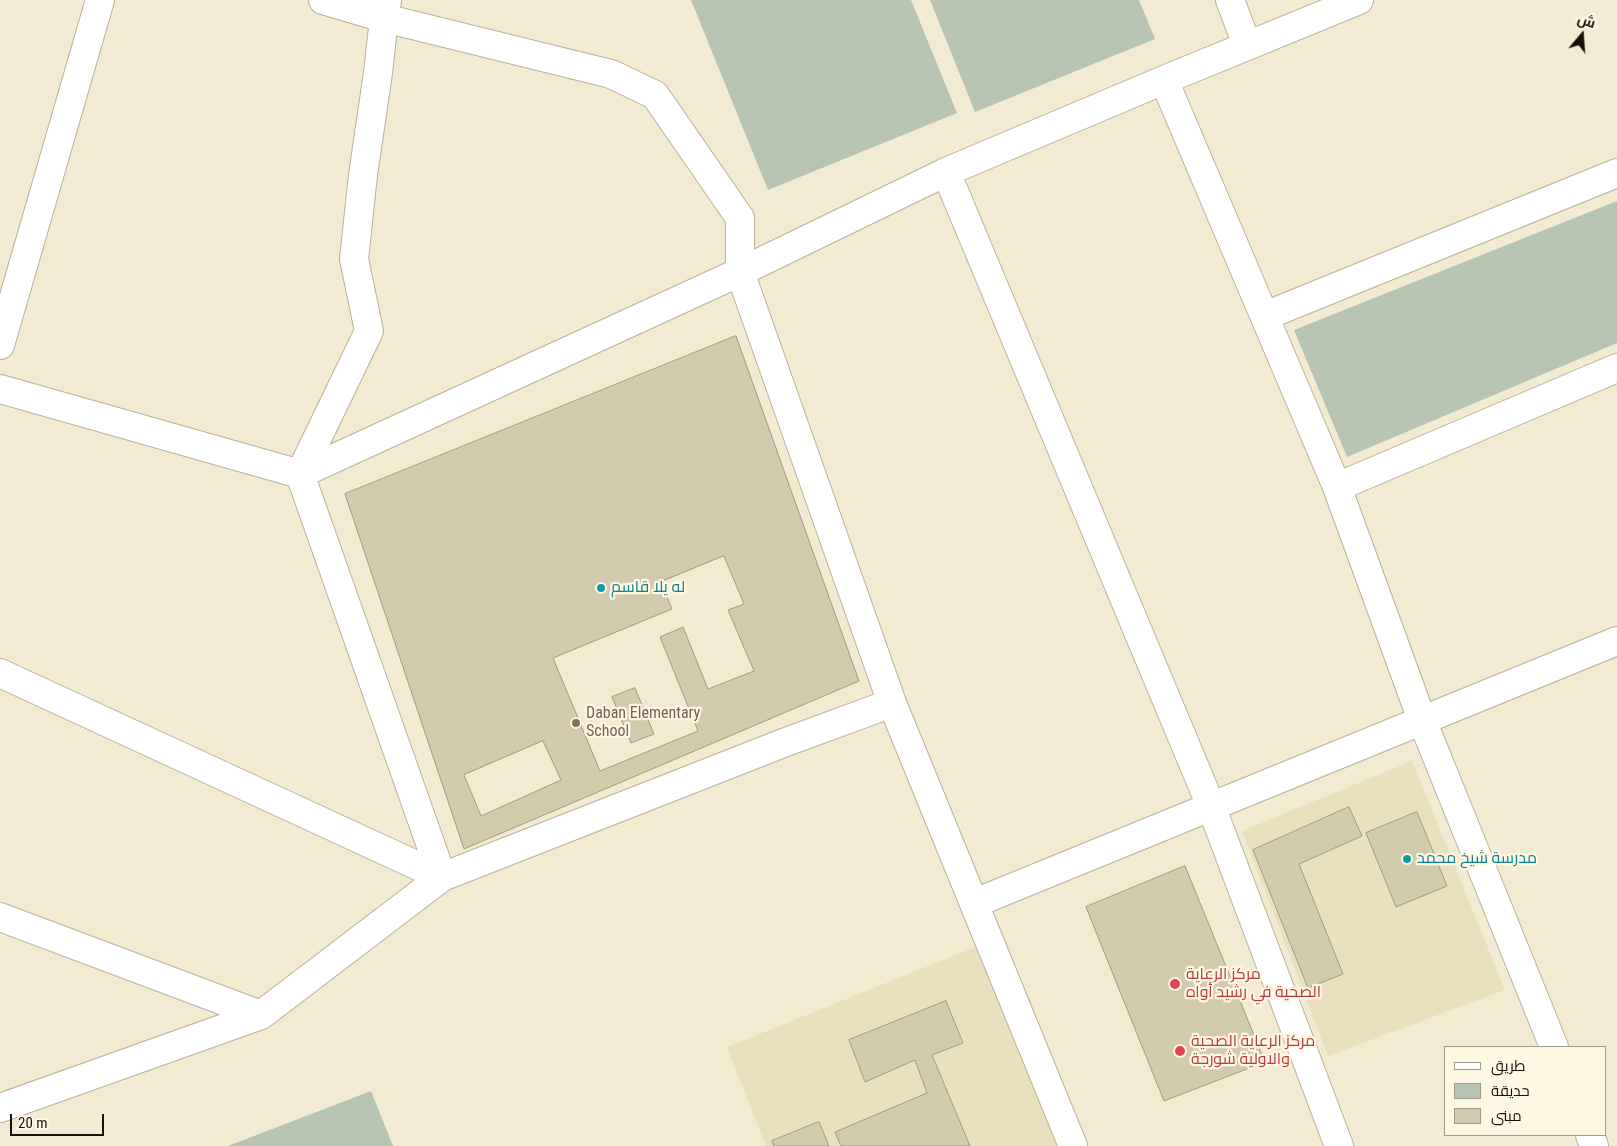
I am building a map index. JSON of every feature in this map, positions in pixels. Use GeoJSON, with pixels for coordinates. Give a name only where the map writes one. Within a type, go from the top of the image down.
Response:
{"type":"FeatureCollection","features":[{"type":"Feature","properties":{"kind":"street"},"geometry":{"type":"LineString","coordinates":[[0,345],[100,0]]}},
{"type":"Feature","properties":{"kind":"street"},"geometry":{"type":"LineString","coordinates":[[323,0],[386,9],[611,74],[655,95],[740,218],[740,272],[892,703],[1073,1146]]}},
{"type":"Feature","properties":{"kind":"street"},"geometry":{"type":"LineString","coordinates":[[1230,0],[1247,45]]}},
{"type":"Feature","properties":{"kind":"street"},"geometry":{"type":"LineString","coordinates":[[0,389],[300,474],[740,272],[946,172],[1247,45],[1359,0]]}},
{"type":"Feature","properties":{"kind":"street"},"geometry":{"type":"LineString","coordinates":[[386,9],[363,175],[354,259],[369,331],[300,474],[442,877]]}},
{"type":"Feature","properties":{"kind":"street"},"geometry":{"type":"LineString","coordinates":[[1164,80],[1337,487],[1422,720],[1554,1046]]}},
{"type":"Feature","properties":{"kind":"street"},"geometry":{"type":"LineString","coordinates":[[946,172],[1211,806],[1338,1146]]}},
{"type":"Feature","properties":{"kind":"street"},"geometry":{"type":"LineString","coordinates":[[1265,316],[1617,173]]}},
{"type":"Feature","properties":{"kind":"street"},"geometry":{"type":"LineString","coordinates":[[1337,487],[1617,368]]}},
{"type":"Feature","properties":{"kind":"street"},"geometry":{"type":"LineString","coordinates":[[975,903],[1617,641]]}},
{"type":"Feature","properties":{"kind":"street"},"geometry":{"type":"LineString","coordinates":[[0,673],[442,877]]}},
{"type":"Feature","properties":{"kind":"street"},"geometry":{"type":"LineString","coordinates":[[0,1108],[262,1015],[442,877],[786,742],[892,703]]}},
{"type":"Feature","properties":{"kind":"street"},"geometry":{"type":"LineString","coordinates":[[0,917],[262,1015]]}},
{"type":"Feature","properties":{"kind":"shaded area"},"geometry":{"type":"Polygon","coordinates":[[[1412,761],[1505,990],[1328,1056],[1242,831],[1412,761]]]}},
{"type":"Feature","properties":{"kind":"shaded area"},"geometry":{"type":"Polygon","coordinates":[[[978,946],[1059,1146],[766,1146],[727,1047],[978,946]]]}},
{"type":"Feature","properties":{"kind":"green space"},"geometry":{"type":"Polygon","coordinates":[[[691,0],[911,0],[957,113],[768,190],[691,0]]]}},
{"type":"Feature","properties":{"kind":"green space"},"geometry":{"type":"Polygon","coordinates":[[[930,0],[1139,0],[1155,39],[975,112],[930,0]]]}},
{"type":"Feature","properties":{"kind":"green space"},"geometry":{"type":"Polygon","coordinates":[[[1617,201],[1617,343],[1347,457],[1294,330],[1617,201]]]}},
{"type":"Feature","properties":{"kind":"green space"},"geometry":{"type":"Polygon","coordinates":[[[371,1091],[393,1146],[228,1146],[371,1091]]]}},
{"type":"Feature","properties":{"kind":"building","name":"له يلا قاسم"},"geometry":{"type":"Polygon","coordinates":[[[736,336],[859,681],[464,849],[345,494],[736,336]]]}},
{"type":"Feature","properties":{"kind":"building"},"geometry":{"type":"Polygon","coordinates":[[[724,556],[744,604],[728,610],[754,671],[708,689],[683,627],[660,637],[698,731],[600,771],[553,658],[672,609],[661,582],[724,556]],[[635,688],[612,697],[631,743],[654,734],[635,688]]]}},
{"type":"Feature","properties":{"kind":"building"},"geometry":{"type":"Polygon","coordinates":[[[543,741],[561,780],[481,816],[464,775],[543,741]]]}},
{"type":"Feature","properties":{"kind":"building"},"geometry":{"type":"Polygon","coordinates":[[[1349,807],[1362,836],[1299,864],[1343,974],[1308,988],[1253,850],[1349,807]]]}},
{"type":"Feature","properties":{"kind":"building","name":"مدرسة شيخ محمد"},"geometry":{"type":"Polygon","coordinates":[[[1417,812],[1447,886],[1396,907],[1366,833],[1417,812]]]}},
{"type":"Feature","properties":{"kind":"building","name":"مركز الرعاية الصحية في رشيد أواه"},"geometry":{"type":"Polygon","coordinates":[[[1185,866],[1265,1062],[1164,1101],[1086,907],[1185,866]]]}},
{"type":"Feature","properties":{"kind":"building"},"geometry":{"type":"Polygon","coordinates":[[[946,1001],[963,1043],[932,1055],[970,1146],[841,1146],[835,1132],[927,1093],[915,1060],[865,1082],[849,1040],[946,1001]]]}},
{"type":"Feature","properties":{"kind":"building"},"geometry":{"type":"Polygon","coordinates":[[[819,1122],[829,1146],[774,1146],[772,1141],[819,1122]]]}},
{"type":"Feature","properties":{"kind":"place","name":"له يلا قاسم"},"geometry":{"type":"Point","coordinates":[601,588]}},
{"type":"Feature","properties":{"kind":"place","name":"Daban Elementary School"},"geometry":{"type":"Point","coordinates":[576,723]}},
{"type":"Feature","properties":{"kind":"place","name":"مدرسة شيخ محمد"},"geometry":{"type":"Point","coordinates":[1407,859]}},
{"type":"Feature","properties":{"kind":"place","name":"مركز الرعاية الصحية في رشيد أواه"},"geometry":{"type":"Point","coordinates":[1175,984]}},
{"type":"Feature","properties":{"kind":"place","name":"مركز الرعاية الصحية والاولية شورجة"},"geometry":{"type":"Point","coordinates":[1180,1051]}}]}
